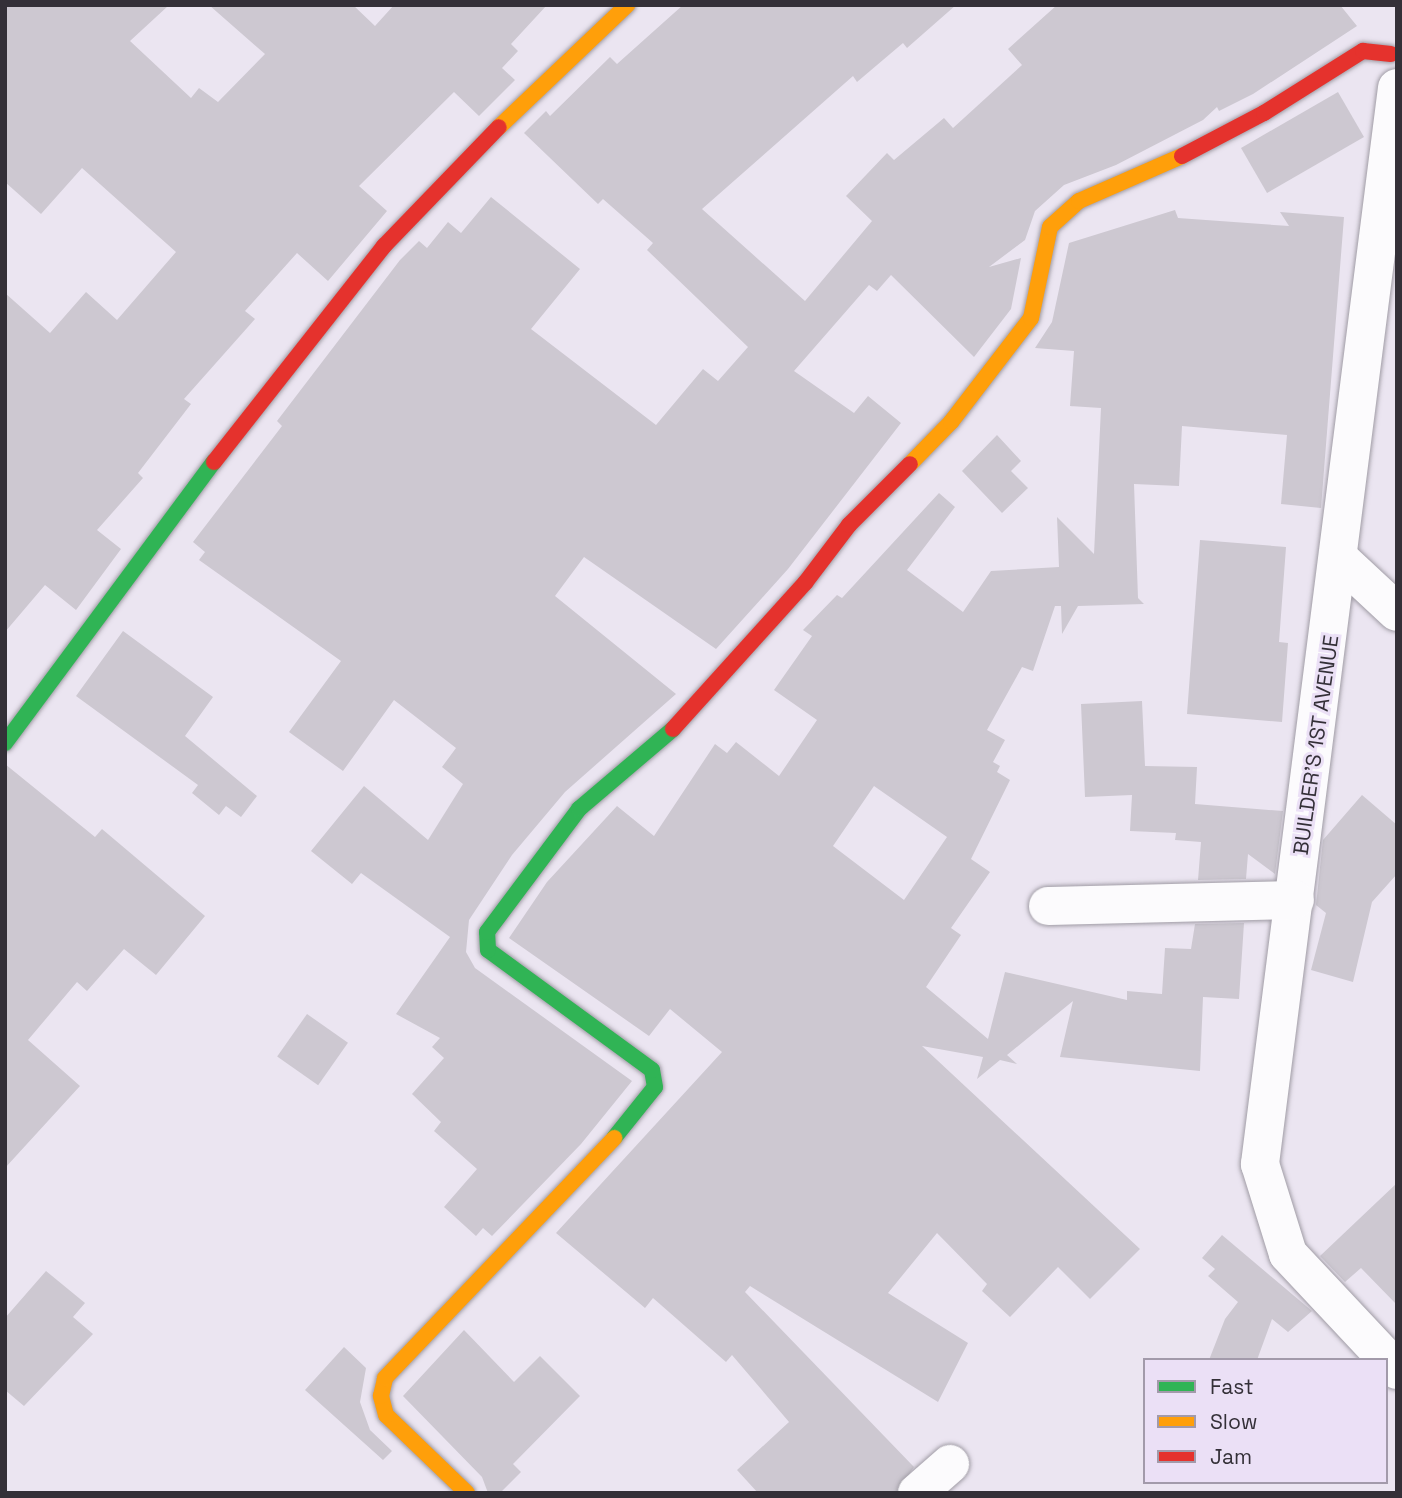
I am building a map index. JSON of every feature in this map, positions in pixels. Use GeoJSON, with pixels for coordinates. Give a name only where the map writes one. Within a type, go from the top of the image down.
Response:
{"type":"FeatureCollection","features":[{"type":"Feature","properties":{"kind":"street"},"geometry":{"type":"LineString","coordinates":[[5,743],[195,486],[384,246],[522,102],[627,5]]}},
{"type":"Feature","properties":{"kind":"street"},"geometry":{"type":"LineString","coordinates":[[467,1493],[386,1415],[381,1396],[385,1378],[597,1159],[655,1087],[652,1070],[643,1059],[488,950],[487,932],[579,809],[670,733],[805,583],[849,525],[951,422],[1031,318],[1050,228],[1079,201],[1125,185],[1264,113],[1363,51],[1395,66]]}},
{"type":"Feature","properties":{"kind":"street","name":"BUILDER'S 1ST AVENUE"},"geometry":{"type":"LineString","coordinates":[[1386,1358],[1288,1254],[1260,1164],[1341,559],[1395,66]]}},
{"type":"Feature","properties":{"kind":"street"},"geometry":{"type":"LineString","coordinates":[[1341,559],[1397,612]]}},
{"type":"Feature","properties":{"kind":"street"},"geometry":{"type":"LineString","coordinates":[[1048,906],[1295,900]]}},
{"type":"Feature","properties":{"kind":"street"},"geometry":{"type":"LineString","coordinates":[[917,1493],[950,1464]]}},
{"type":"Feature","properties":{"kind":"building"},"geometry":{"type":"Polygon","coordinates":[[[5,5],[168,6],[130,41],[191,98],[199,88],[218,102],[265,54],[209,5],[353,5],[375,26],[394,5],[547,5],[511,44],[518,51],[502,68],[515,80],[479,116],[454,92],[359,186],[387,211],[328,281],[297,253],[245,311],[255,319],[184,399],[191,404],[138,473],[143,478],[97,530],[121,549],[76,610],[45,585],[5,632],[5,293],[50,333],[86,292],[117,320],[176,252],[82,168],[41,214],[5,182],[5,5]]]}},
{"type":"Feature","properties":{"kind":"building"},"geometry":{"type":"Polygon","coordinates":[[[683,5],[956,5],[907,48],[903,43],[857,82],[853,76],[702,209],[805,301],[872,221],[846,196],[887,153],[894,160],[944,118],[953,128],[1022,65],[1008,49],[1057,5],[1340,5],[1357,26],[1253,94],[1219,111],[1217,107],[1203,120],[1116,165],[1064,185],[1035,211],[1025,240],[989,267],[1021,258],[1011,309],[974,357],[891,275],[877,291],[869,285],[794,371],[854,413],[868,396],[901,423],[788,569],[716,649],[584,557],[555,596],[676,694],[565,792],[512,855],[469,920],[466,952],[475,968],[632,1081],[581,1144],[492,1236],[483,1228],[476,1236],[444,1207],[477,1169],[434,1131],[441,1122],[412,1094],[444,1058],[432,1047],[440,1038],[396,1014],[450,937],[361,873],[352,884],[311,851],[364,786],[428,840],[463,784],[442,767],[456,748],[394,700],[343,771],[289,732],[341,661],[199,560],[205,552],[193,542],[282,426],[277,421],[400,260],[419,241],[427,248],[448,222],[461,233],[491,197],[580,269],[531,329],[656,425],[703,369],[718,381],[748,347],[647,250],[653,243],[603,199],[598,204],[524,133],[546,111],[550,116],[610,57],[617,64],[683,5]]]}},
{"type":"Feature","properties":{"kind":"building"},"geometry":{"type":"Polygon","coordinates":[[[1338,92],[1364,137],[1267,193],[1241,148],[1338,92]]]}},
{"type":"Feature","properties":{"kind":"building"},"geometry":{"type":"Polygon","coordinates":[[[1175,210],[1178,218],[1289,226],[1280,212],[1344,217],[1321,508],[1281,504],[1287,435],[1182,426],[1179,486],[1134,484],[1138,598],[1144,604],[1078,606],[1062,634],[1061,606],[1055,606],[1033,671],[1022,667],[987,730],[1005,740],[993,762],[1000,766],[997,772],[1010,780],[971,859],[990,872],[951,928],[961,935],[926,987],[988,1039],[1005,972],[1127,1000],[1127,991],[1162,994],[1165,948],[1191,949],[1195,924],[1244,923],[1239,999],[1203,997],[1200,1071],[1060,1057],[1073,1001],[1007,1055],[1017,1064],[1000,1060],[977,1079],[983,1057],[922,1046],[1140,1249],[1090,1299],[1058,1267],[1010,1317],[982,1291],[987,1284],[937,1233],[888,1293],[968,1343],[938,1402],[750,1286],[745,1292],[914,1467],[896,1493],[758,1493],[737,1470],[789,1422],[732,1355],[726,1362],[653,1298],[645,1308],[556,1233],[722,1052],[670,1009],[649,1036],[509,938],[547,882],[617,806],[654,836],[715,744],[727,753],[736,742],[779,776],[817,720],[774,690],[812,636],[803,630],[837,595],[842,598],[939,493],[955,507],[907,570],[963,612],[991,571],[1059,567],[1057,517],[1094,554],[1101,408],[1070,406],[1074,351],[1035,348],[1052,322],[1069,243],[1175,210]],[[874,786],[833,846],[904,900],[947,837],[874,786]]]}},
{"type":"Feature","properties":{"kind":"building"},"geometry":{"type":"Polygon","coordinates":[[[997,435],[1021,461],[1011,471],[1028,488],[1002,513],[962,471],[997,435]]]}},
{"type":"Feature","properties":{"kind":"building"},"geometry":{"type":"Polygon","coordinates":[[[1200,540],[1286,547],[1279,642],[1288,643],[1282,722],[1187,714],[1200,540]]]}},
{"type":"Feature","properties":{"kind":"building"},"geometry":{"type":"Polygon","coordinates":[[[123,631],[213,697],[185,736],[257,796],[241,817],[226,806],[219,815],[192,793],[198,785],[76,696],[123,631]]]}},
{"type":"Feature","properties":{"kind":"building"},"geometry":{"type":"Polygon","coordinates":[[[1142,701],[1145,766],[1197,767],[1195,804],[1283,811],[1275,874],[1248,854],[1246,879],[1198,880],[1201,842],[1175,840],[1176,833],[1130,831],[1132,795],[1085,797],[1081,704],[1142,701]]]}},
{"type":"Feature","properties":{"kind":"building"},"geometry":{"type":"Polygon","coordinates":[[[5,764],[95,837],[102,829],[205,916],[156,975],[124,949],[87,991],[77,982],[28,1040],[80,1086],[5,1168],[5,764]]]}},
{"type":"Feature","properties":{"kind":"building"},"geometry":{"type":"Polygon","coordinates":[[[1362,795],[1397,825],[1397,874],[1372,902],[1353,982],[1311,970],[1326,913],[1316,905],[1323,840],[1362,795]]]}},
{"type":"Feature","properties":{"kind":"building"},"geometry":{"type":"Polygon","coordinates":[[[307,1014],[348,1043],[318,1085],[277,1057],[307,1014]]]}},
{"type":"Feature","properties":{"kind":"building"},"geometry":{"type":"Polygon","coordinates":[[[1397,1183],[1397,1305],[1361,1268],[1345,1282],[1320,1256],[1397,1183]]]}},
{"type":"Feature","properties":{"kind":"building"},"geometry":{"type":"Polygon","coordinates":[[[1222,1235],[1312,1311],[1288,1332],[1272,1319],[1258,1358],[1210,1358],[1225,1319],[1238,1302],[1208,1276],[1215,1269],[1202,1258],[1222,1235]]]}},
{"type":"Feature","properties":{"kind":"building"},"geometry":{"type":"Polygon","coordinates":[[[46,1271],[85,1303],[73,1317],[93,1334],[24,1406],[5,1390],[5,1318],[46,1271]]]}},
{"type":"Feature","properties":{"kind":"building"},"geometry":{"type":"Polygon","coordinates":[[[464,1330],[514,1382],[540,1356],[580,1396],[513,1464],[521,1472],[500,1493],[488,1493],[482,1477],[403,1396],[464,1330]]]}},
{"type":"Feature","properties":{"kind":"building"},"geometry":{"type":"Polygon","coordinates":[[[344,1347],[366,1368],[360,1402],[370,1430],[392,1451],[383,1460],[305,1390],[344,1347]]]}},
{"type":"Feature","properties":{"kind":"traffic: fast"},"geometry":{"type":"LineString","coordinates":[[5,743],[214,462]]}},
{"type":"Feature","properties":{"kind":"traffic: fast"},"geometry":{"type":"LineString","coordinates":[[614,1138],[655,1087],[652,1070],[488,950],[487,932],[579,809],[673,729]]}},
{"type":"Feature","properties":{"kind":"traffic: slow"},"geometry":{"type":"LineString","coordinates":[[499,127],[627,5]]}},
{"type":"Feature","properties":{"kind":"traffic: slow"},"geometry":{"type":"LineString","coordinates":[[910,464],[951,422],[1031,318],[1050,227],[1079,201],[1182,156]]}},
{"type":"Feature","properties":{"kind":"traffic: slow"},"geometry":{"type":"LineString","coordinates":[[467,1493],[386,1415],[381,1396],[385,1378],[614,1138]]}},
{"type":"Feature","properties":{"kind":"traffic: jam"},"geometry":{"type":"LineString","coordinates":[[1182,156],[1264,113],[1363,51],[1391,54]]}},
{"type":"Feature","properties":{"kind":"traffic: jam"},"geometry":{"type":"LineString","coordinates":[[214,462],[384,246],[499,127]]}},
{"type":"Feature","properties":{"kind":"traffic: jam"},"geometry":{"type":"LineString","coordinates":[[673,729],[805,583],[849,525],[910,464]]}}]}
